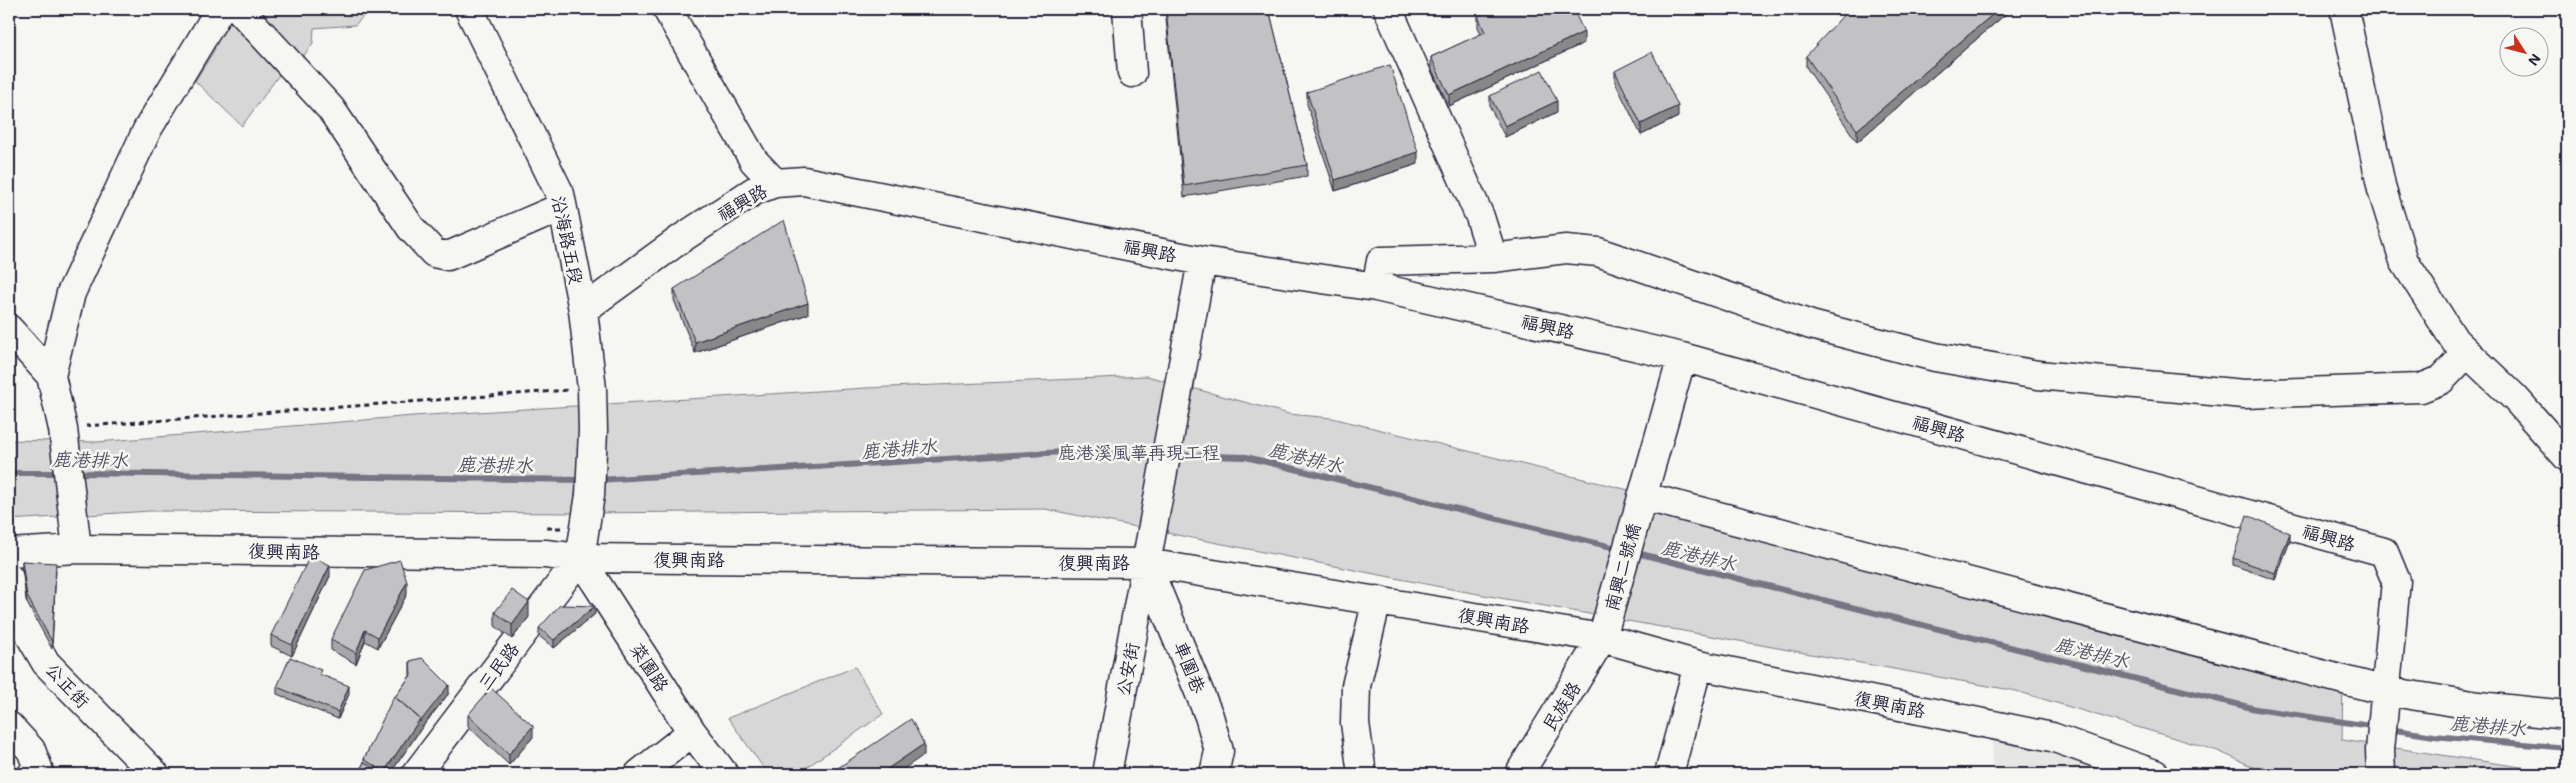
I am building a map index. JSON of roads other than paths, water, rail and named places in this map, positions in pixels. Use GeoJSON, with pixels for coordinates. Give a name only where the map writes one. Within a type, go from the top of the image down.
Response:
{"type":"FeatureCollection","features":[{"type":"Feature","properties":{"kind":"street"},"geometry":{"type":"LineString","coordinates":[[51,376],[71,293],[147,130],[220,9]]}},
{"type":"Feature","properties":{"kind":"street"},"geometry":{"type":"LineString","coordinates":[[239,9],[330,109],[411,228],[434,253],[448,256],[562,207]]}},
{"type":"Feature","properties":{"kind":"street","name":"沿海路五段"},"geometry":{"type":"LineString","coordinates":[[469,9],[560,194],[583,310],[592,389],[593,431],[590,495],[580,558]]}},
{"type":"Feature","properties":{"kind":"street"},"geometry":{"type":"LineString","coordinates":[[667,9],[754,161],[775,183]]}},
{"type":"Feature","properties":{"kind":"street"},"geometry":{"type":"LineString","coordinates":[[1127,9],[1132,73]]}},
{"type":"Feature","properties":{"kind":"street"},"geometry":{"type":"LineString","coordinates":[[1388,9],[1480,217],[1493,258]]}},
{"type":"Feature","properties":{"kind":"street"},"geometry":{"type":"LineString","coordinates":[[2344,9],[2382,190],[2404,261],[2455,341],[2515,398],[2567,457]]}},
{"type":"Feature","properties":{"kind":"street","name":"福興路"},"geometry":{"type":"LineString","coordinates":[[583,310],[682,238],[754,191],[775,183],[804,181],[1202,261],[1376,287],[1682,357],[2384,552],[2396,581],[2385,696]]}},
{"type":"Feature","properties":{"kind":"street"},"geometry":{"type":"LineString","coordinates":[[1376,287],[1381,261],[1493,258],[1566,249],[1598,252],[1811,325],[1935,357],[2038,375],[2244,394],[2421,388],[2441,380],[2467,353]]}},
{"type":"Feature","properties":{"kind":"street","name":"公安街"},"geometry":{"type":"LineString","coordinates":[[1107,774],[1202,261]]}},
{"type":"Feature","properties":{"kind":"street"},"geometry":{"type":"LineString","coordinates":[[9,329],[51,376],[69,428],[69,491],[78,549]]}},
{"type":"Feature","properties":{"kind":"street","name":"南興二號橋"},"geometry":{"type":"LineString","coordinates":[[1602,638],[1682,357]]}},
{"type":"Feature","properties":{"kind":"street"},"geometry":{"type":"LineString","coordinates":[[1642,496],[2385,696],[2567,715]]}},
{"type":"Feature","properties":{"kind":"street","name":"復興南路"},"geometry":{"type":"LineString","coordinates":[[9,553],[78,549],[545,554],[580,558],[1146,563],[1602,638],[1698,665],[2052,737],[2155,774]]}},
{"type":"Feature","properties":{"kind":"street","name":"菜園路"},"geometry":{"type":"LineString","coordinates":[[580,558],[692,732],[724,774]]}},
{"type":"Feature","properties":{"kind":"street","name":"三民路"},"geometry":{"type":"LineString","coordinates":[[417,774],[580,558]]}},
{"type":"Feature","properties":{"kind":"street","name":"車圍巷"},"geometry":{"type":"LineString","coordinates":[[1146,563],[1209,716],[1219,751],[1214,774]]}},
{"type":"Feature","properties":{"kind":"street","name":"公正街"},"geometry":{"type":"LineString","coordinates":[[10,596],[46,663],[155,774]]}},
{"type":"Feature","properties":{"kind":"street"},"geometry":{"type":"LineString","coordinates":[[1362,774],[1355,723],[1356,686],[1377,600]]}},
{"type":"Feature","properties":{"kind":"street","name":"民族路"},"geometry":{"type":"LineString","coordinates":[[1519,774],[1602,638]]}},
{"type":"Feature","properties":{"kind":"street"},"geometry":{"type":"LineString","coordinates":[[1669,774],[1698,665]]}},
{"type":"Feature","properties":{"kind":"street"},"geometry":{"type":"LineString","coordinates":[[2380,762],[2385,696]]}},
{"type":"Feature","properties":{"kind":"street"},"geometry":{"type":"LineString","coordinates":[[9,726],[31,750],[38,768],[32,774]]}},
{"type":"Feature","properties":{"kind":"street"},"geometry":{"type":"LineString","coordinates":[[639,774],[692,732]]}},
{"type":"Feature","properties":{"kind":"waterway","name":"鹿港排水"},"geometry":{"type":"LineString","coordinates":[[597,480],[1063,452],[1159,455]]}},
{"type":"Feature","properties":{"kind":"waterway","name":"鹿港排水"},"geometry":{"type":"LineString","coordinates":[[1172,455],[1246,457],[1620,549]]}},
{"type":"Feature","properties":{"kind":"waterway","name":"鹿港排水"},"geometry":{"type":"LineString","coordinates":[[9,473],[62,473]]}},
{"type":"Feature","properties":{"kind":"waterway","name":"鹿港排水"},"geometry":{"type":"LineString","coordinates":[[75,473],[585,480]]}},
{"type":"Feature","properties":{"kind":"waterway","name":"鹿港排水"},"geometry":{"type":"LineString","coordinates":[[1633,552],[2256,709],[2377,727]]}},
{"type":"Feature","properties":{"kind":"waterway","name":"鹿港排水"},"geometry":{"type":"LineString","coordinates":[[2389,729],[2434,736],[2567,748]]}},
{"type":"Feature","properties":{"kind":"park label","name":"鹿港溪風華再現工程"},"geometry":{"type":"Point","coordinates":[1139,452]}}]}
